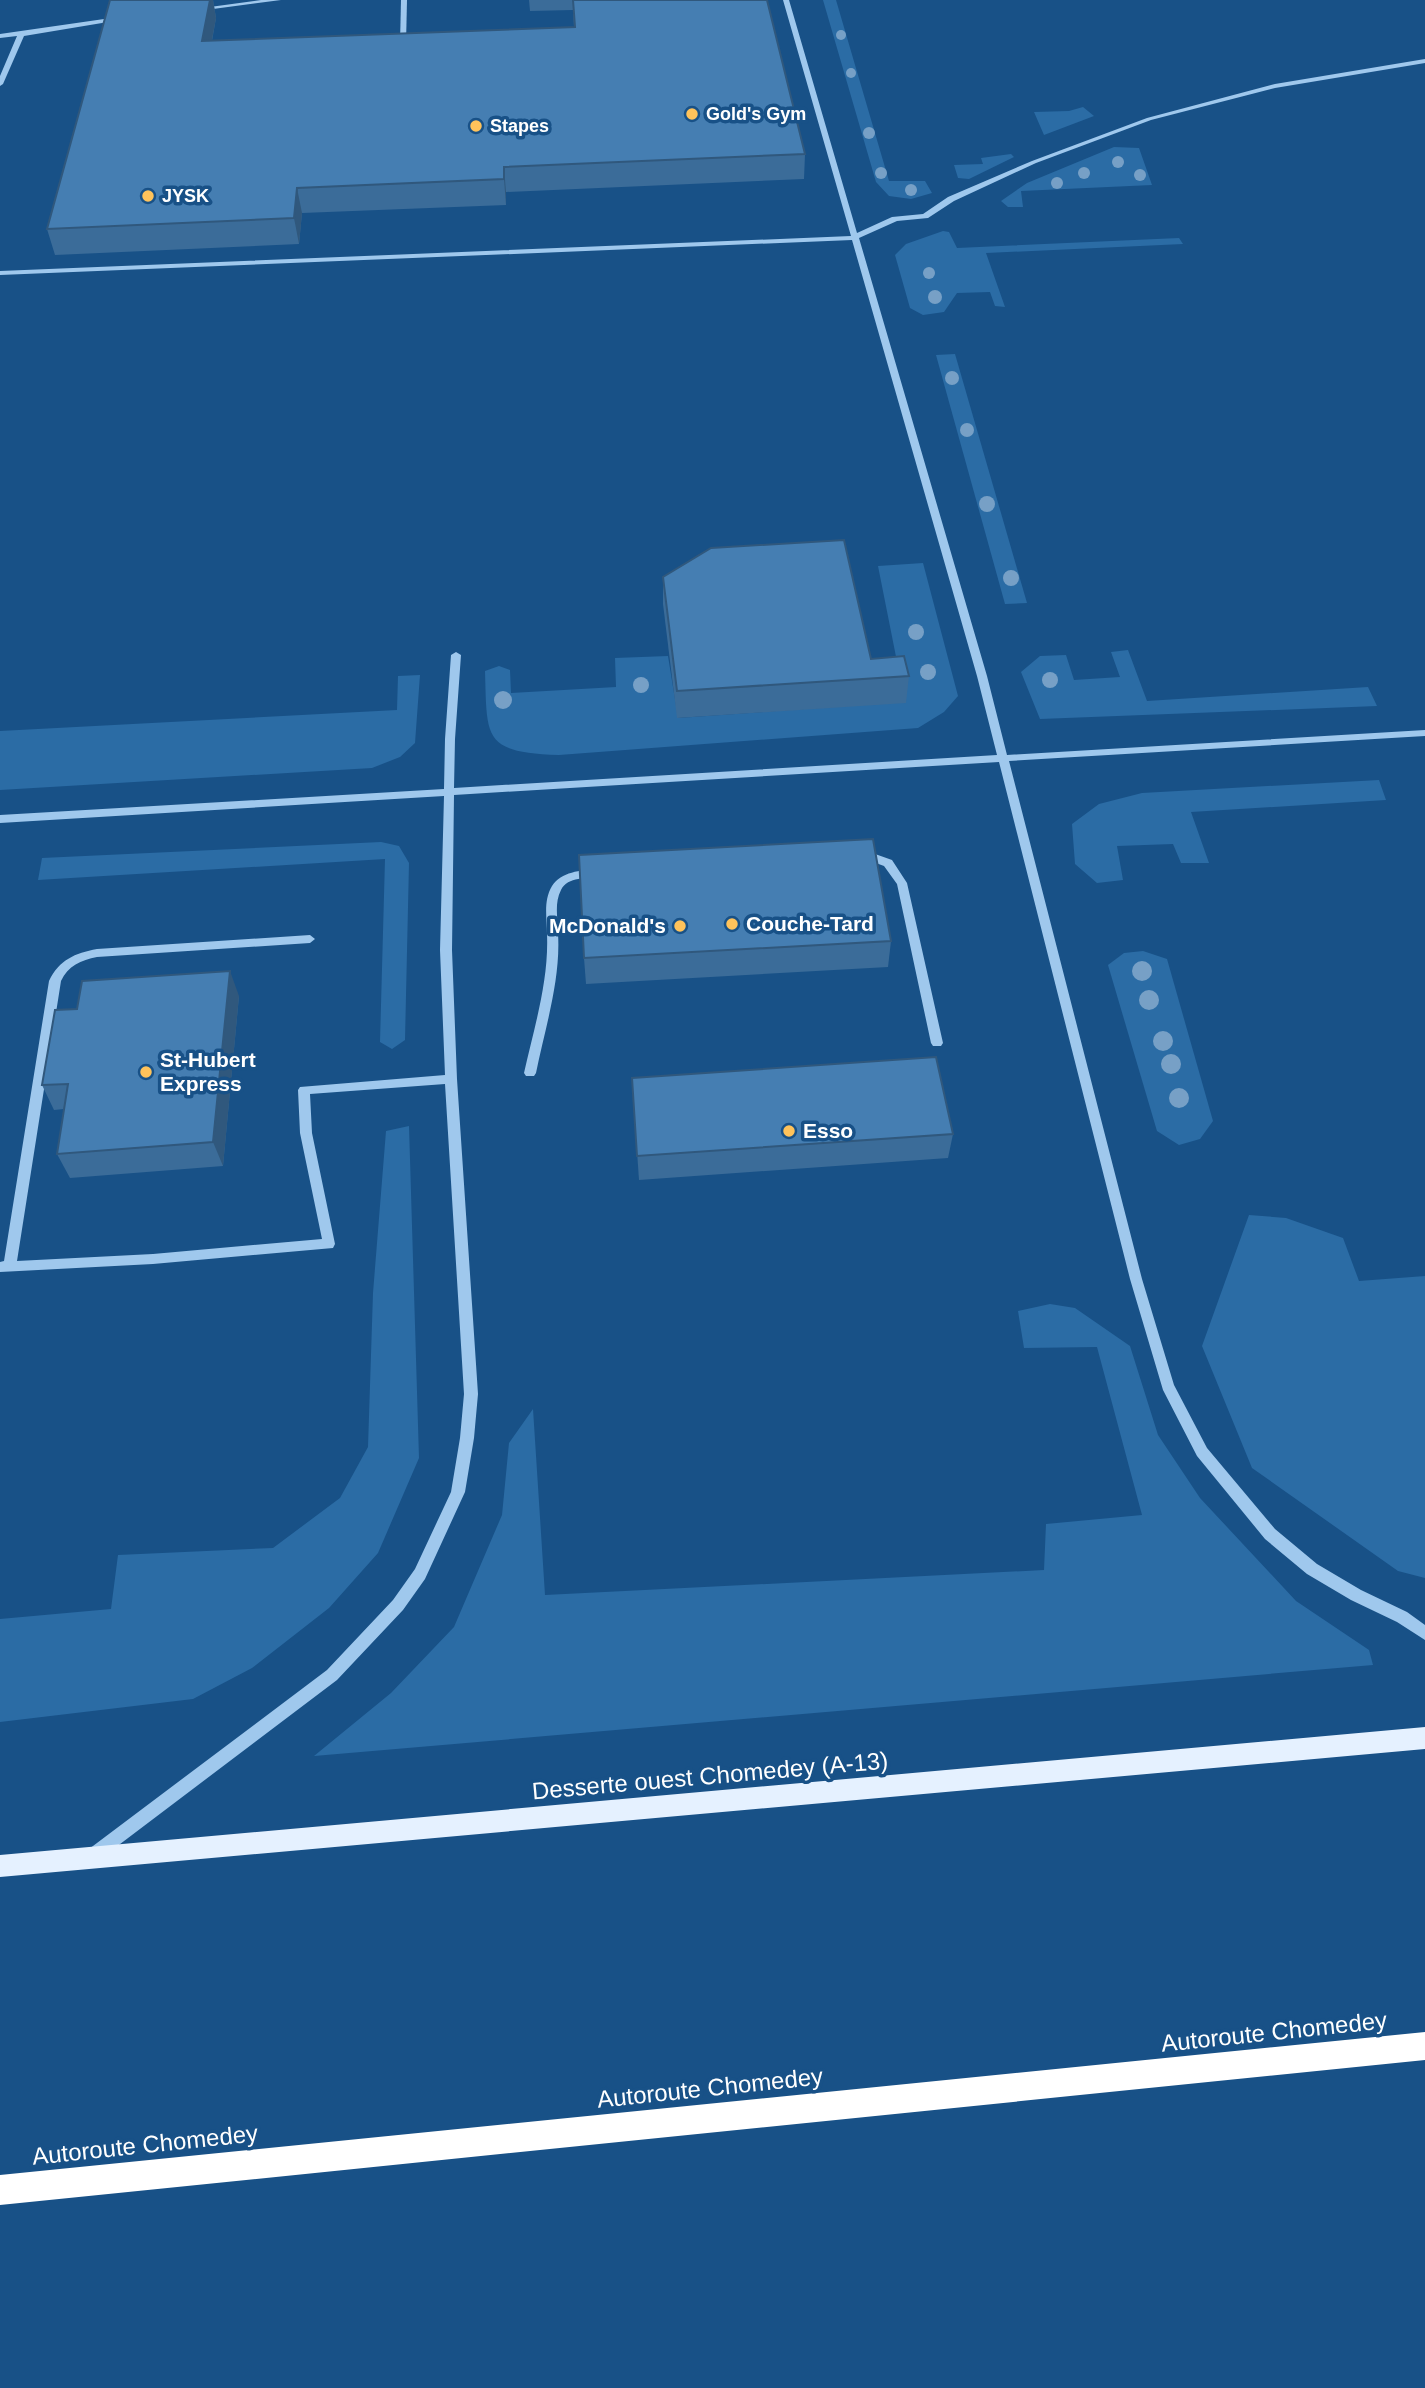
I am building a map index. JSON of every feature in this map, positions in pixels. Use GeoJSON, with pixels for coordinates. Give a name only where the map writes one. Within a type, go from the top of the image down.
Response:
{"type":"FeatureCollection","features":[{"type":"Feature","properties":{"kind":"highway"},"geometry":{"type":"LineString","coordinates":[[1382,2051],[1425,2038]]}},
{"type":"Feature","properties":{"kind":"highway","name":"Autoroute Chomedey"},"geometry":{"type":"LineString","coordinates":[[0,2190],[1425,2046]]}},
{"type":"Feature","properties":{"kind":"main road","name":"Desserte ouest Chomedey (A-13)"},"geometry":{"type":"LineString","coordinates":[[0,1866],[1425,1738]]}},
{"type":"Feature","properties":{"kind":"street"},"geometry":{"type":"LineString","coordinates":[[188,10],[278,0]]}},
{"type":"Feature","properties":{"kind":"street"},"geometry":{"type":"LineString","coordinates":[[403,44],[404,0]]}},
{"type":"Feature","properties":{"kind":"street"},"geometry":{"type":"LineString","coordinates":[[786,0],[1003,759],[1136,1279],[1168,1386],[1202,1452],[1270,1534],[1312,1569],[1356,1595],[1402,1617],[1425,1633]]}},
{"type":"Feature","properties":{"kind":"street"},"geometry":{"type":"LineString","coordinates":[[0,36],[124,19]]}},
{"type":"Feature","properties":{"kind":"street"},"geometry":{"type":"LineString","coordinates":[[0,83],[3,69],[22,34]]}},
{"type":"Feature","properties":{"kind":"street"},"geometry":{"type":"LineString","coordinates":[[853,237],[895,219],[925,216],[951,199],[1034,162],[1149,119],[1275,86],[1425,61]]}},
{"type":"Feature","properties":{"kind":"street"},"geometry":{"type":"LineString","coordinates":[[0,819],[1425,733]]}},
{"type":"Feature","properties":{"kind":"street"},"geometry":{"type":"LineString","coordinates":[[91,1858],[332,1675],[398,1605],[420,1574],[458,1492],[471,1394],[451,1079],[446,950],[449,791]]}},
{"type":"Feature","properties":{"kind":"street"},"geometry":{"type":"LineString","coordinates":[[846,851],[888,863],[902,883],[937,1043]]}},
{"type":"Feature","properties":{"kind":"street"},"geometry":{"type":"LineString","coordinates":[[530,1073],[554,959],[552,901],[557,887],[579,875],[612,872]]}},
{"type":"Feature","properties":{"kind":"street"},"geometry":{"type":"LineString","coordinates":[[310,939],[105,952],[75,958],[60,970],[55,981],[5,1266],[153,1259],[330,1244],[306,1133],[304,1090],[451,1079]]}},
{"type":"Feature","properties":{"kind":"lane"},"geometry":{"type":"LineString","coordinates":[[0,272],[853,237]]}},
{"type":"Feature","properties":{"kind":"lane"},"geometry":{"type":"LineString","coordinates":[[449,791],[456,656]]}},
{"type":"Feature","properties":{"kind":"shaded area"},"geometry":{"type":"Polygon","coordinates":[[[823,0],[836,0],[889,181],[925,181],[932,193],[911,199],[889,196],[876,182],[823,0]]]}},
{"type":"Feature","properties":{"kind":"shaded area"},"geometry":{"type":"Polygon","coordinates":[[[1083,107],[1094,116],[1044,135],[1034,112],[1069,111],[1083,107]]]}},
{"type":"Feature","properties":{"kind":"shaded area"},"geometry":{"type":"Polygon","coordinates":[[[1114,147],[1139,148],[1152,185],[1021,191],[1023,207],[1008,207],[1001,201],[1027,183],[1114,147]]]}},
{"type":"Feature","properties":{"kind":"shaded area"},"geometry":{"type":"Polygon","coordinates":[[[1011,154],[1014,157],[969,179],[958,178],[954,165],[983,164],[981,158],[1011,154]]]}},
{"type":"Feature","properties":{"kind":"shaded area"},"geometry":{"type":"Polygon","coordinates":[[[943,231],[949,232],[957,248],[1179,238],[1183,244],[986,253],[1005,307],[995,306],[990,292],[957,293],[944,312],[923,315],[910,308],[895,255],[906,244],[943,231]]]}},
{"type":"Feature","properties":{"kind":"shaded area"},"geometry":{"type":"Polygon","coordinates":[[[955,354],[1027,603],[1005,604],[936,355],[955,354]]]}},
{"type":"Feature","properties":{"kind":"shaded area"},"geometry":{"type":"Polygon","coordinates":[[[923,563],[958,696],[944,712],[918,728],[559,755],[516,750],[503,745],[494,737],[489,727],[485,671],[499,666],[510,670],[511,693],[616,687],[615,658],[668,656],[678,718],[905,702],[878,566],[923,563]]]}},
{"type":"Feature","properties":{"kind":"shaded area"},"geometry":{"type":"Polygon","coordinates":[[[1128,650],[1147,701],[1368,687],[1377,706],[1040,719],[1021,672],[1040,656],[1066,655],[1074,680],[1120,677],[1111,652],[1128,650]]]}},
{"type":"Feature","properties":{"kind":"shaded area"},"geometry":{"type":"Polygon","coordinates":[[[420,675],[415,743],[400,757],[372,768],[0,790],[0,731],[397,710],[398,676],[420,675]]]}},
{"type":"Feature","properties":{"kind":"shaded area"},"geometry":{"type":"Polygon","coordinates":[[[1379,780],[1386,800],[1191,812],[1209,863],[1181,863],[1173,844],[1117,846],[1123,880],[1097,883],[1075,864],[1072,824],[1099,804],[1142,793],[1379,780]]]}},
{"type":"Feature","properties":{"kind":"shaded area"},"geometry":{"type":"Polygon","coordinates":[[[381,842],[399,846],[409,863],[405,1040],[392,1049],[380,1042],[385,859],[38,880],[42,858],[381,842]]]}},
{"type":"Feature","properties":{"kind":"shaded area"},"geometry":{"type":"Polygon","coordinates":[[[1143,951],[1167,959],[1213,1121],[1200,1139],[1179,1145],[1157,1131],[1108,965],[1124,953],[1143,951]]]}},
{"type":"Feature","properties":{"kind":"shaded area"},"geometry":{"type":"Polygon","coordinates":[[[409,1126],[419,1458],[378,1553],[329,1608],[252,1668],[193,1699],[0,1722],[0,1619],[111,1609],[118,1555],[273,1548],[340,1498],[368,1447],[373,1293],[386,1131],[409,1126]]]}},
{"type":"Feature","properties":{"kind":"shaded area"},"geometry":{"type":"Polygon","coordinates":[[[1249,1215],[1286,1218],[1343,1238],[1359,1281],[1425,1276],[1425,1578],[1398,1571],[1252,1468],[1202,1346],[1249,1215]]]}},
{"type":"Feature","properties":{"kind":"shaded area"},"geometry":{"type":"Polygon","coordinates":[[[1050,1304],[1075,1308],[1130,1346],[1158,1435],[1200,1498],[1296,1601],[1369,1650],[1373,1665],[314,1756],[391,1693],[454,1627],[502,1515],[509,1443],[533,1409],[545,1595],[1044,1570],[1046,1524],[1142,1515],[1097,1347],[1024,1348],[1018,1311],[1050,1304]]]}},
{"type":"Feature","properties":{"kind":"building"},"geometry":{"type":"Polygon","coordinates":[[[110,0],[210,0],[202,41],[575,27],[573,0],[767,0],[805,154],[504,167],[504,179],[297,188],[294,218],[47,229],[110,0]]]}},
{"type":"Feature","properties":{"kind":"building"},"geometry":{"type":"Polygon","coordinates":[[[844,540],[871,659],[904,656],[909,676],[677,691],[663,577],[711,548],[844,540]]]}},
{"type":"Feature","properties":{"kind":"building","name":"Couche-Tard"},"geometry":{"type":"Polygon","coordinates":[[[873,839],[891,941],[584,958],[579,855],[873,839]]]}},
{"type":"Feature","properties":{"kind":"building","name":"St-Hubert Express"},"geometry":{"type":"Polygon","coordinates":[[[230,971],[213,1142],[57,1154],[68,1084],[42,1085],[55,1010],[77,1009],[82,981],[230,971]]]}},
{"type":"Feature","properties":{"kind":"building","name":"Esso"},"geometry":{"type":"Polygon","coordinates":[[[936,1057],[953,1134],[637,1156],[632,1078],[936,1057]]]}},
{"type":"Feature","properties":{"kind":"place","name":"Gold's Gym"},"geometry":{"type":"Point","coordinates":[692,114]}},
{"type":"Feature","properties":{"kind":"place","name":"Stapes"},"geometry":{"type":"Point","coordinates":[476,126]}},
{"type":"Feature","properties":{"kind":"place","name":"JYSK"},"geometry":{"type":"Point","coordinates":[148,196]}},
{"type":"Feature","properties":{"kind":"place","name":"Couche-Tard"},"geometry":{"type":"Point","coordinates":[732,924]}},
{"type":"Feature","properties":{"kind":"place","name":"McDonald's"},"geometry":{"type":"Point","coordinates":[680,926]}},
{"type":"Feature","properties":{"kind":"place","name":"St-Hubert Express"},"geometry":{"type":"Point","coordinates":[146,1072]}},
{"type":"Feature","properties":{"kind":"place","name":"Esso"},"geometry":{"type":"Point","coordinates":[789,1131]}}]}
